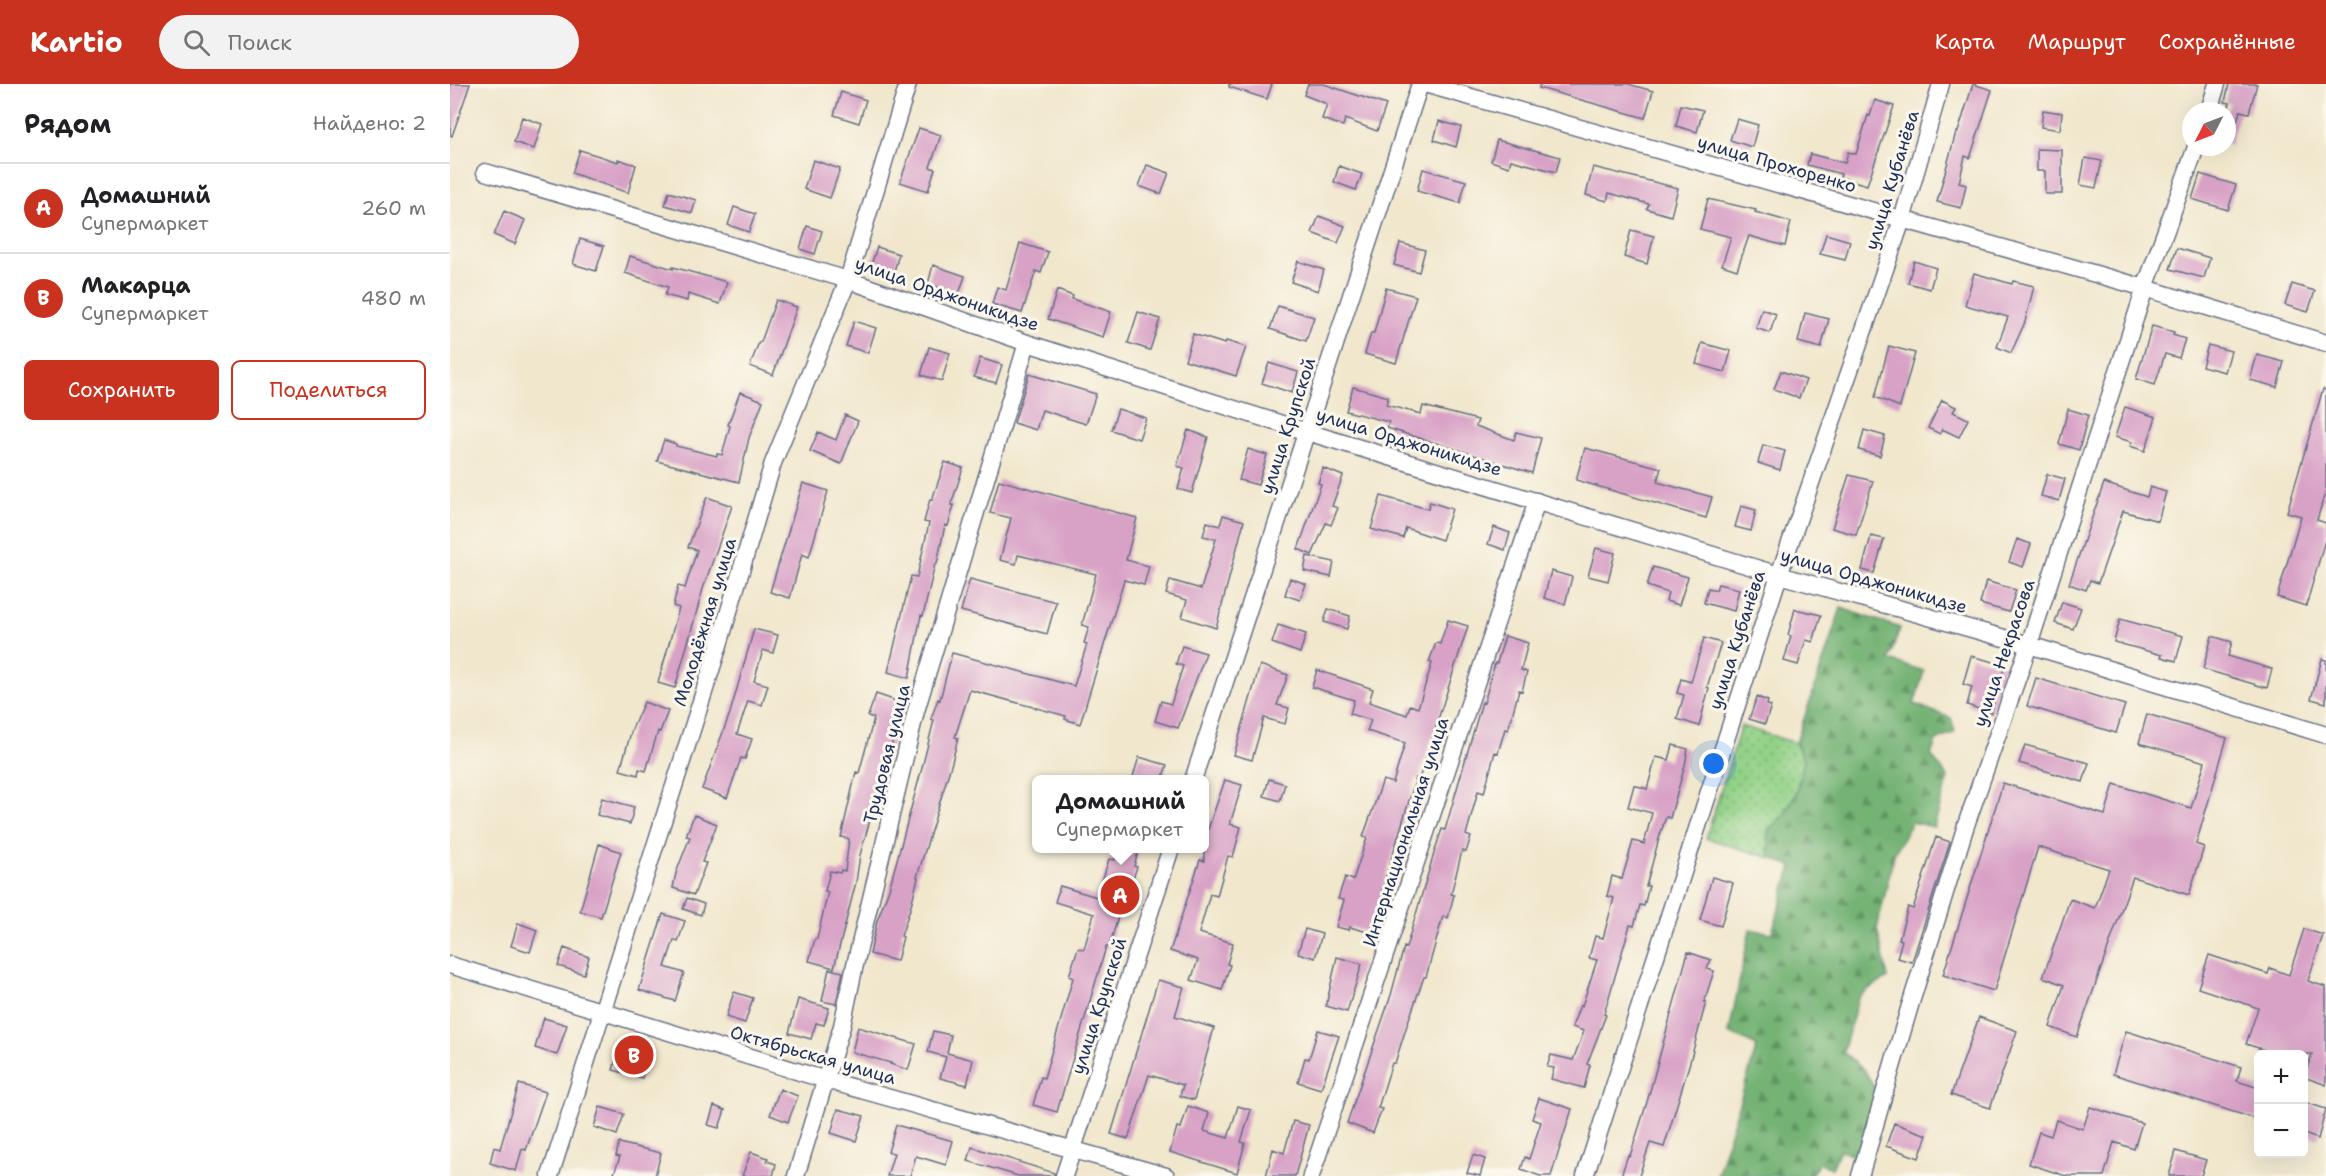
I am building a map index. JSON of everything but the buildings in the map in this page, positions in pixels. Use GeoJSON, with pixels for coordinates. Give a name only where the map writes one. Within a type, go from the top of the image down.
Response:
{"type":"FeatureCollection","features":[{"type":"Feature","properties":{"kind":"street","name":"Молодёжная улица"},"geometry":{"type":"LineString","coordinates":[[550,1176],[718,648],[772,462],[848,280],[908,84]]}},
{"type":"Feature","properties":{"kind":"street","name":"улица Крупской"},"geometry":{"type":"LineString","coordinates":[[1195,775],[1420,84]]}},
{"type":"Feature","properties":{"kind":"street","name":"улица Прохоренко"},"geometry":{"type":"LineString","coordinates":[[1425,84],[2145,288],[2326,343]]}},
{"type":"Feature","properties":{"kind":"street","name":"улица Кубанёва"},"geometry":{"type":"LineString","coordinates":[[1585,1176],[1779,575],[1902,220],[1941,84]]}},
{"type":"Feature","properties":{"kind":"street"},"geometry":{"type":"LineString","coordinates":[[2212,102],[2217,84]]}},
{"type":"Feature","properties":{"kind":"street","name":"улица Некрасова"},"geometry":{"type":"LineString","coordinates":[[1860,1176],[1962,835],[2029,645],[2145,288],[2193,156]]}},
{"type":"Feature","properties":{"kind":"street","name":"улица Орджоникидзе"},"geometry":{"type":"LineString","coordinates":[[485,172],[848,280],[1027,344],[1307,432],[1779,575],[2029,645],[2326,735]]}},
{"type":"Feature","properties":{"kind":"street","name":"Трудовая улица"},"geometry":{"type":"LineString","coordinates":[[796,1176],[842,1026],[916,711],[1027,344]]}},
{"type":"Feature","properties":{"kind":"street","name":"Интернациональная улица"},"geometry":{"type":"LineString","coordinates":[[1311,1176],[1537,501]]}},
{"type":"Feature","properties":{"kind":"street","name":"улица Крупской"},"geometry":{"type":"LineString","coordinates":[[1064,1176],[1170,853]]}},
{"type":"Feature","properties":{"kind":"street","name":"Октябрьская улица"},"geometry":{"type":"LineString","coordinates":[[450,965],[826,1080],[1166,1176]]}},
{"type":"Feature","properties":{"kind":"green space"},"geometry":{"type":"Polygon","coordinates":[[[1841,608],[1900,628],[1889,660],[1924,671],[1914,704],[1951,718],[1955,732],[1936,741],[1931,755],[1948,778],[1934,827],[1912,822],[1894,854],[1877,929],[1888,978],[1858,998],[1843,1052],[1864,1070],[1877,1091],[1858,1158],[1840,1150],[1832,1168],[1819,1163],[1811,1176],[1717,1176],[1757,1046],[1729,1033],[1750,929],[1772,933],[1792,866],[1770,858],[1768,830],[1784,815],[1797,791],[1804,761],[1796,743],[1841,608]]]}},
{"type":"Feature","properties":{"kind":"green space"},"geometry":{"type":"Polygon","coordinates":[[[1741,726],[1796,743],[1804,761],[1797,791],[1784,815],[1768,830],[1770,858],[1706,838],[1741,726]]]}},
{"type":"Feature","properties":{"kind":"place","name":"Домашний"},"geometry":{"type":"Point","coordinates":[1120,895]}},
{"type":"Feature","properties":{"kind":"place","name":"Макарца"},"geometry":{"type":"Point","coordinates":[634,1055]}}]}
